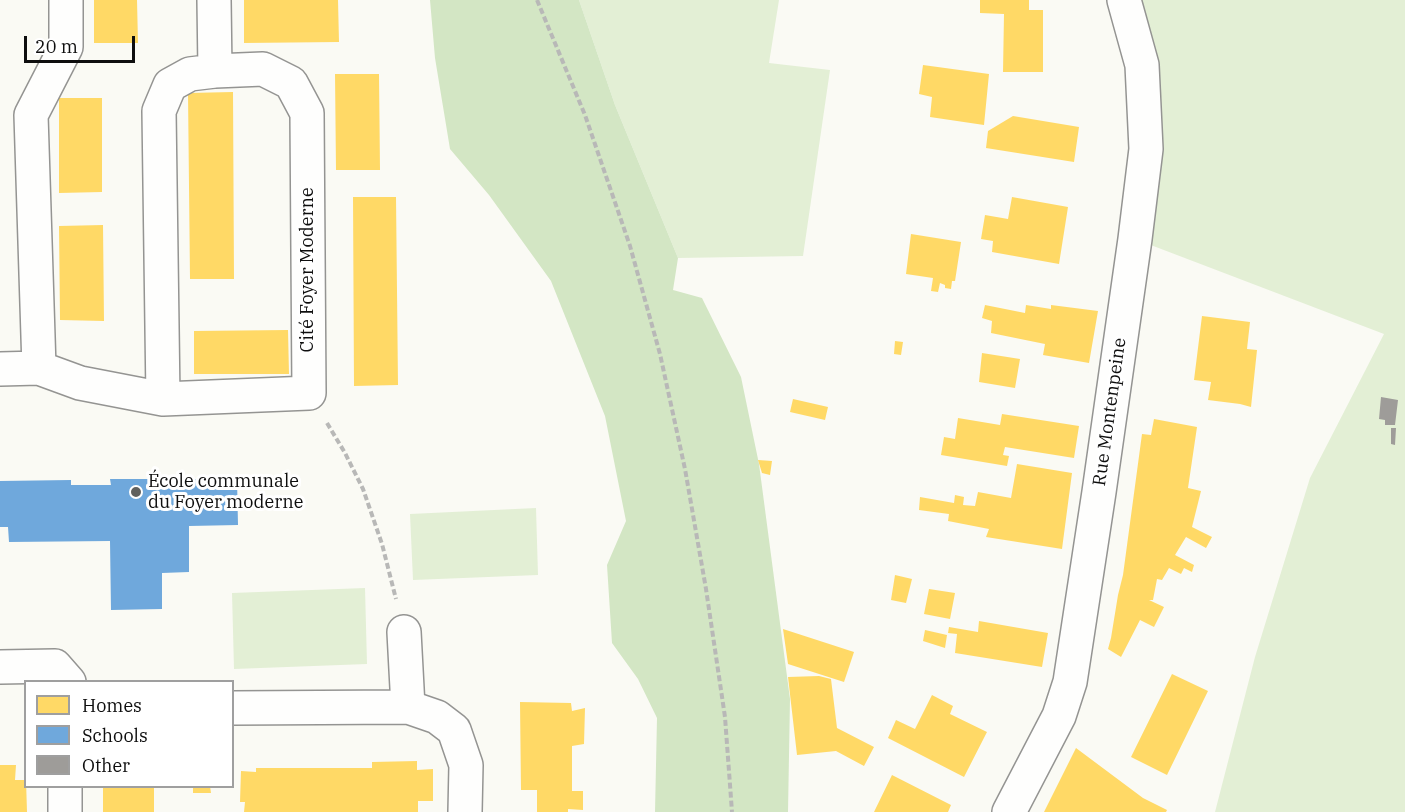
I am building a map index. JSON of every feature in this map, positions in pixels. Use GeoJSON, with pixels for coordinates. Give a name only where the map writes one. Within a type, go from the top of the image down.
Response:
{"type":"FeatureCollection","features":[{"type":"Feature","properties":{"kind":"street"},"geometry":{"type":"LineString","coordinates":[[39,368],[31,115],[66,47],[66,0]]}},
{"type":"Feature","properties":{"kind":"street"},"geometry":{"type":"LineString","coordinates":[[214,0],[215,71]]}},
{"type":"Feature","properties":{"kind":"street","name":"Rue Montenpeine"},"geometry":{"type":"LineString","coordinates":[[1009,812],[1059,716],[1070,682],[1135,239],[1146,149],[1142,65],[1124,0]]}},
{"type":"Feature","properties":{"kind":"street","name":"Cité Foyer Moderne"},"geometry":{"type":"LineString","coordinates":[[163,399],[159,111],[170,85],[190,74],[263,69],[291,83],[307,113],[309,393]]}},
{"type":"Feature","properties":{"kind":"street"},"geometry":{"type":"LineString","coordinates":[[0,369],[39,368],[80,383],[163,399],[309,393]]}},
{"type":"Feature","properties":{"kind":"street"},"geometry":{"type":"LineString","coordinates":[[404,632],[408,707]]}},
{"type":"Feature","properties":{"kind":"street"},"geometry":{"type":"LineString","coordinates":[[0,666],[55,666],[68,680]]}},
{"type":"Feature","properties":{"kind":"street"},"geometry":{"type":"LineString","coordinates":[[234,708],[408,707],[437,717],[454,730],[466,765],[465,812]]}},
{"type":"Feature","properties":{"kind":"street"},"geometry":{"type":"LineString","coordinates":[[65,788],[65,812]]}},
{"type":"Feature","properties":{"kind":"path"},"geometry":{"type":"LineString","coordinates":[[537,0],[585,115],[630,246],[660,354],[685,469],[706,589],[725,717],[732,812]]}},
{"type":"Feature","properties":{"kind":"path"},"geometry":{"type":"LineString","coordinates":[[309,393],[345,453],[363,489],[382,544],[404,632]]}},
{"type":"Feature","properties":{"kind":"green space"},"geometry":{"type":"Polygon","coordinates":[[[430,0],[579,0],[615,105],[678,258],[673,290],[702,298],[741,377],[759,464],[790,699],[788,812],[655,812],[657,718],[638,679],[612,643],[607,565],[626,521],[605,416],[551,281],[489,195],[450,149],[435,58],[430,0]]]}},
{"type":"Feature","properties":{"kind":"green space"},"geometry":{"type":"Polygon","coordinates":[[[579,0],[779,0],[769,63],[830,70],[803,256],[678,258],[615,105],[579,0]]]}},
{"type":"Feature","properties":{"kind":"green space"},"geometry":{"type":"Polygon","coordinates":[[[1124,0],[1405,0],[1405,812],[1215,812],[1255,657],[1310,478],[1384,334],[1135,239],[1124,0]]]}},
{"type":"Feature","properties":{"kind":"green space"},"geometry":{"type":"Polygon","coordinates":[[[536,508],[538,575],[413,580],[410,514],[536,508]]]}},
{"type":"Feature","properties":{"kind":"green space"},"geometry":{"type":"Polygon","coordinates":[[[365,588],[367,664],[234,669],[232,593],[365,588]]]}},
{"type":"Feature","properties":{"kind":"building: Homes"},"geometry":{"type":"Polygon","coordinates":[[[94,0],[137,0],[138,43],[94,43],[94,0]]]}},
{"type":"Feature","properties":{"kind":"building: Homes"},"geometry":{"type":"Polygon","coordinates":[[[244,0],[338,0],[339,42],[244,43],[244,0]]]}},
{"type":"Feature","properties":{"kind":"building: Homes"},"geometry":{"type":"Polygon","coordinates":[[[980,0],[1029,0],[1029,10],[1043,10],[1043,72],[1003,72],[1004,14],[980,13],[980,0]]]}},
{"type":"Feature","properties":{"kind":"building: Homes"},"geometry":{"type":"Polygon","coordinates":[[[923,65],[989,74],[984,125],[930,117],[932,97],[919,94],[923,65]]]}},
{"type":"Feature","properties":{"kind":"building: Homes"},"geometry":{"type":"Polygon","coordinates":[[[335,74],[379,74],[380,170],[336,170],[335,74]]]}},
{"type":"Feature","properties":{"kind":"building: Homes"},"geometry":{"type":"Polygon","coordinates":[[[233,92],[234,279],[190,279],[188,93],[233,92]]]}},
{"type":"Feature","properties":{"kind":"building: Homes"},"geometry":{"type":"Polygon","coordinates":[[[59,98],[102,98],[102,192],[59,193],[59,98]]]}},
{"type":"Feature","properties":{"kind":"building: Homes"},"geometry":{"type":"Polygon","coordinates":[[[1013,116],[1079,127],[1074,162],[986,148],[988,131],[1013,116]]]}},
{"type":"Feature","properties":{"kind":"building: Homes"},"geometry":{"type":"Polygon","coordinates":[[[353,197],[396,197],[398,385],[354,386],[353,197]]]}},
{"type":"Feature","properties":{"kind":"building: Homes"},"geometry":{"type":"Polygon","coordinates":[[[1012,197],[1068,207],[1059,264],[992,252],[993,241],[981,239],[985,215],[1008,219],[1012,197]]]}},
{"type":"Feature","properties":{"kind":"building: Homes"},"geometry":{"type":"Polygon","coordinates":[[[103,225],[104,321],[60,320],[59,226],[103,225]]]}},
{"type":"Feature","properties":{"kind":"building: Homes"},"geometry":{"type":"Polygon","coordinates":[[[911,234],[961,242],[955,281],[952,281],[951,289],[945,288],[945,285],[940,283],[938,292],[931,291],[933,278],[906,274],[911,234]]]}},
{"type":"Feature","properties":{"kind":"building: Homes"},"geometry":{"type":"Polygon","coordinates":[[[985,305],[1025,313],[1026,305],[1051,309],[1051,305],[1098,311],[1089,363],[1043,355],[1045,344],[991,333],[992,321],[982,318],[985,305]]]}},
{"type":"Feature","properties":{"kind":"building: Homes"},"geometry":{"type":"Polygon","coordinates":[[[1202,316],[1250,322],[1247,349],[1257,350],[1251,407],[1208,400],[1211,382],[1194,380],[1202,316]]]}},
{"type":"Feature","properties":{"kind":"building: Homes"},"geometry":{"type":"Polygon","coordinates":[[[288,330],[289,374],[194,374],[194,331],[288,330]]]}},
{"type":"Feature","properties":{"kind":"building: Homes"},"geometry":{"type":"Polygon","coordinates":[[[895,341],[903,342],[901,355],[894,354],[895,341]]]}},
{"type":"Feature","properties":{"kind":"building: Homes"},"geometry":{"type":"Polygon","coordinates":[[[982,353],[1020,359],[1015,388],[979,382],[982,353]]]}},
{"type":"Feature","properties":{"kind":"building: Homes"},"geometry":{"type":"Polygon","coordinates":[[[793,399],[828,407],[825,420],[790,412],[793,399]]]}},
{"type":"Feature","properties":{"kind":"building: Homes"},"geometry":{"type":"Polygon","coordinates":[[[1002,414],[1079,426],[1074,458],[1005,447],[1003,455],[1009,456],[1007,466],[941,455],[944,437],[955,439],[958,418],[1000,425],[1002,414]]]}},
{"type":"Feature","properties":{"kind":"building: Homes"},"geometry":{"type":"Polygon","coordinates":[[[1154,419],[1197,427],[1188,488],[1201,491],[1192,527],[1212,537],[1206,548],[1186,537],[1175,555],[1194,565],[1192,572],[1184,568],[1181,574],[1169,568],[1162,580],[1157,579],[1153,600],[1149,600],[1164,607],[1154,627],[1140,620],[1121,657],[1108,649],[1123,575],[1142,434],[1151,435],[1154,419]]]}},
{"type":"Feature","properties":{"kind":"building: Homes"},"geometry":{"type":"Polygon","coordinates":[[[758,460],[772,461],[770,475],[762,473],[758,460]]]}},
{"type":"Feature","properties":{"kind":"building: Homes"},"geometry":{"type":"Polygon","coordinates":[[[1017,464],[1072,473],[1062,549],[986,537],[989,529],[948,521],[949,514],[919,510],[920,497],[954,503],[955,495],[964,497],[963,505],[975,506],[978,492],[1011,498],[1017,464]]]}},
{"type":"Feature","properties":{"kind":"building: Homes"},"geometry":{"type":"Polygon","coordinates":[[[895,575],[912,579],[906,603],[891,600],[895,575]]]}},
{"type":"Feature","properties":{"kind":"building: Homes"},"geometry":{"type":"Polygon","coordinates":[[[929,589],[955,593],[950,619],[924,614],[929,589]]]}},
{"type":"Feature","properties":{"kind":"building: Homes"},"geometry":{"type":"Polygon","coordinates":[[[979,621],[1048,633],[1042,667],[955,653],[957,634],[948,633],[949,627],[978,632],[979,621]]]}},
{"type":"Feature","properties":{"kind":"building: Homes"},"geometry":{"type":"Polygon","coordinates":[[[783,629],[854,652],[844,682],[788,664],[783,629]]]}},
{"type":"Feature","properties":{"kind":"building: Homes"},"geometry":{"type":"Polygon","coordinates":[[[925,630],[947,635],[945,648],[923,641],[925,630]]]}},
{"type":"Feature","properties":{"kind":"building: Homes"},"geometry":{"type":"Polygon","coordinates":[[[1172,674],[1208,691],[1167,775],[1131,757],[1172,674]]]}},
{"type":"Feature","properties":{"kind":"building: Homes"},"geometry":{"type":"Polygon","coordinates":[[[819,676],[831,679],[837,728],[874,747],[864,766],[836,751],[797,755],[788,677],[819,676]]]}},
{"type":"Feature","properties":{"kind":"building: Homes"},"geometry":{"type":"Polygon","coordinates":[[[932,695],[953,706],[950,714],[987,732],[964,777],[888,738],[896,720],[915,729],[932,695]]]}},
{"type":"Feature","properties":{"kind":"building: Homes"},"geometry":{"type":"Polygon","coordinates":[[[520,702],[571,703],[572,711],[585,708],[584,744],[572,746],[572,791],[583,791],[583,810],[537,812],[537,790],[521,790],[520,702]]]}},
{"type":"Feature","properties":{"kind":"building: Homes"},"geometry":{"type":"Polygon","coordinates":[[[1076,748],[1143,798],[1167,810],[1166,812],[1044,812],[1076,748]]]}},
{"type":"Feature","properties":{"kind":"building: Homes"},"geometry":{"type":"Polygon","coordinates":[[[417,761],[417,770],[433,769],[433,801],[418,801],[418,812],[244,812],[245,802],[240,802],[241,771],[256,772],[256,768],[372,768],[372,762],[417,761]]]}},
{"type":"Feature","properties":{"kind":"building: Homes"},"geometry":{"type":"Polygon","coordinates":[[[0,765],[16,765],[15,780],[24,780],[24,788],[26,788],[27,812],[0,812],[0,765]]]}},
{"type":"Feature","properties":{"kind":"building: Homes"},"geometry":{"type":"Polygon","coordinates":[[[892,775],[951,805],[948,812],[874,812],[892,775]]]}},
{"type":"Feature","properties":{"kind":"building: Homes"},"geometry":{"type":"Polygon","coordinates":[[[103,788],[154,788],[154,812],[103,812],[103,788]]]}},
{"type":"Feature","properties":{"kind":"building: Homes"},"geometry":{"type":"Polygon","coordinates":[[[193,788],[210,788],[211,793],[193,793],[193,788]]]}},
{"type":"Feature","properties":{"kind":"building: Schools"},"geometry":{"type":"Polygon","coordinates":[[[110,479],[237,479],[238,525],[189,526],[189,572],[162,573],[162,609],[111,610],[110,541],[9,542],[8,527],[0,527],[0,481],[71,480],[71,485],[111,485],[110,479]]]}},
{"type":"Feature","properties":{"kind":"building: Other"},"geometry":{"type":"Polygon","coordinates":[[[1381,397],[1398,400],[1395,425],[1385,425],[1385,420],[1379,419],[1381,397]]]}},
{"type":"Feature","properties":{"kind":"building: Other"},"geometry":{"type":"Polygon","coordinates":[[[1391,428],[1396,428],[1395,445],[1391,444],[1391,428]]]}},
{"type":"Feature","properties":{"kind":"place","name":"École communale du Foyer moderne"},"geometry":{"type":"Point","coordinates":[136,492]}}]}
